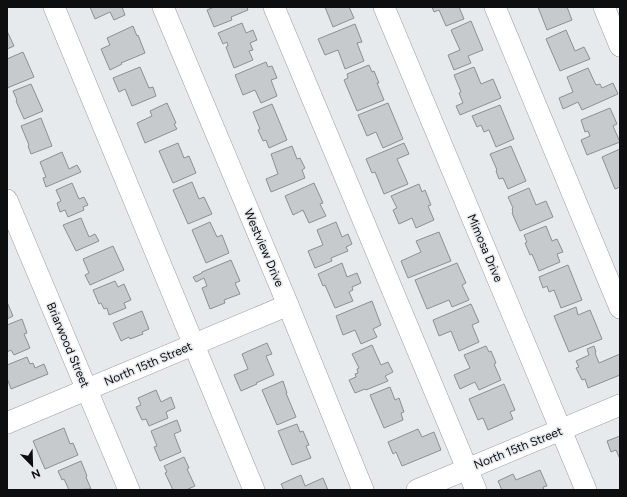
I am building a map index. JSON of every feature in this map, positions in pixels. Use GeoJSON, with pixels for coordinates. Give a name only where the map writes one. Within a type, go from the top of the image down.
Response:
{"type":"FeatureCollection","features":[{"type":"Feature","properties":{"kind":"street"},"geometry":{"type":"LineString","coordinates":[[54,7],[254,490]]}},
{"type":"Feature","properties":{"kind":"street","name":"Westview Drive"},"geometry":{"type":"LineString","coordinates":[[163,7],[288,305],[362,490]]}},
{"type":"Feature","properties":{"kind":"street"},"geometry":{"type":"LineString","coordinates":[[274,7],[476,490]]}},
{"type":"Feature","properties":{"kind":"street","name":"Mimosa Drive"},"geometry":{"type":"LineString","coordinates":[[384,7],[586,490]]}},
{"type":"Feature","properties":{"kind":"street"},"geometry":{"type":"LineString","coordinates":[[495,7],[620,308]]}},
{"type":"Feature","properties":{"kind":"street"},"geometry":{"type":"LineString","coordinates":[[604,7],[620,46]]}},
{"type":"Feature","properties":{"kind":"street","name":"Briarwood Street"},"geometry":{"type":"LineString","coordinates":[[7,200],[129,490]]}},
{"type":"Feature","properties":{"kind":"street","name":"North 15th Street"},"geometry":{"type":"LineString","coordinates":[[7,423],[288,305]]}},
{"type":"Feature","properties":{"kind":"street","name":"North 15th Street"},"geometry":{"type":"LineString","coordinates":[[417,490],[620,406]]}},
{"type":"Feature","properties":{"kind":"building"},"geometry":{"type":"Polygon","coordinates":[[[90,7],[122,7],[125,15],[114,20],[110,12],[95,19],[90,7]]]}},
{"type":"Feature","properties":{"kind":"building"},"geometry":{"type":"Polygon","coordinates":[[[214,7],[247,7],[248,10],[231,17],[232,20],[214,27],[207,10],[214,7]]]}},
{"type":"Feature","properties":{"kind":"building"},"geometry":{"type":"Polygon","coordinates":[[[325,7],[349,7],[354,18],[333,27],[325,7]]]}},
{"type":"Feature","properties":{"kind":"building"},"geometry":{"type":"Polygon","coordinates":[[[432,7],[459,7],[464,19],[446,26],[439,10],[434,12],[432,7]]]}},
{"type":"Feature","properties":{"kind":"building"},"geometry":{"type":"Polygon","coordinates":[[[538,7],[567,7],[572,20],[547,30],[538,7]]]}},
{"type":"Feature","properties":{"kind":"building"},"geometry":{"type":"Polygon","coordinates":[[[471,21],[483,50],[468,56],[471,63],[454,70],[448,55],[460,50],[451,30],[471,21]]]}},
{"type":"Feature","properties":{"kind":"building"},"geometry":{"type":"Polygon","coordinates":[[[242,23],[246,33],[253,30],[257,40],[250,43],[253,50],[249,51],[253,60],[234,68],[226,47],[228,46],[227,42],[223,44],[218,33],[242,23]]]}},
{"type":"Feature","properties":{"kind":"building"},"geometry":{"type":"Polygon","coordinates":[[[355,24],[362,42],[357,43],[364,61],[345,69],[338,50],[325,55],[318,39],[355,24]]]}},
{"type":"Feature","properties":{"kind":"building"},"geometry":{"type":"Polygon","coordinates":[[[133,26],[145,53],[121,63],[122,64],[110,70],[101,49],[110,45],[107,38],[133,26]]]}},
{"type":"Feature","properties":{"kind":"building"},"geometry":{"type":"Polygon","coordinates":[[[566,30],[575,51],[584,47],[590,59],[560,71],[546,39],[566,30]]]}},
{"type":"Feature","properties":{"kind":"building"},"geometry":{"type":"Polygon","coordinates":[[[7,31],[14,46],[7,49],[7,31]]]}},
{"type":"Feature","properties":{"kind":"building"},"geometry":{"type":"Polygon","coordinates":[[[23,52],[34,77],[7,88],[7,59],[23,52]]]}},
{"type":"Feature","properties":{"kind":"building"},"geometry":{"type":"Polygon","coordinates":[[[266,62],[268,67],[272,66],[277,78],[271,80],[277,96],[261,103],[255,90],[243,95],[235,75],[266,62]]]}},
{"type":"Feature","properties":{"kind":"building"},"geometry":{"type":"Polygon","coordinates":[[[369,65],[372,72],[374,71],[384,100],[357,111],[344,80],[348,78],[347,74],[369,65]]]}},
{"type":"Feature","properties":{"kind":"building"},"geometry":{"type":"Polygon","coordinates":[[[140,67],[149,88],[153,87],[156,96],[132,106],[125,89],[119,92],[113,78],[140,67]]]}},
{"type":"Feature","properties":{"kind":"building"},"geometry":{"type":"Polygon","coordinates":[[[474,67],[481,84],[493,79],[501,98],[460,115],[456,106],[463,103],[459,93],[461,92],[454,75],[474,67]]]}},
{"type":"Feature","properties":{"kind":"building"},"geometry":{"type":"Polygon","coordinates":[[[588,68],[596,85],[600,84],[602,88],[613,83],[618,94],[582,110],[578,102],[563,109],[559,98],[573,92],[567,77],[588,68]]]}},
{"type":"Feature","properties":{"kind":"building"},"geometry":{"type":"Polygon","coordinates":[[[31,84],[43,111],[24,119],[13,91],[31,84]]]}},
{"type":"Feature","properties":{"kind":"building"},"geometry":{"type":"Polygon","coordinates":[[[167,103],[176,123],[174,124],[177,129],[145,143],[137,123],[152,116],[150,111],[167,103]]]}},
{"type":"Feature","properties":{"kind":"building"},"geometry":{"type":"Polygon","coordinates":[[[388,103],[403,139],[383,148],[376,132],[367,136],[358,115],[388,103]]]}},
{"type":"Feature","properties":{"kind":"building"},"geometry":{"type":"Polygon","coordinates":[[[272,104],[287,140],[269,148],[266,140],[263,141],[258,130],[260,129],[253,112],[272,104]]]}},
{"type":"Feature","properties":{"kind":"building"},"geometry":{"type":"Polygon","coordinates":[[[500,105],[514,139],[496,147],[489,130],[484,132],[481,125],[477,127],[472,116],[500,105]]]}},
{"type":"Feature","properties":{"kind":"building"},"geometry":{"type":"Polygon","coordinates":[[[610,108],[617,124],[613,126],[620,142],[587,155],[581,140],[590,136],[588,131],[585,132],[581,120],[610,108]]]}},
{"type":"Feature","properties":{"kind":"building"},"geometry":{"type":"Polygon","coordinates":[[[41,118],[52,146],[31,154],[21,126],[41,118]]]}},
{"type":"Feature","properties":{"kind":"building"},"geometry":{"type":"Polygon","coordinates":[[[178,143],[184,158],[189,156],[196,173],[173,183],[159,151],[178,143]]]}},
{"type":"Feature","properties":{"kind":"building"},"geometry":{"type":"Polygon","coordinates":[[[404,143],[409,154],[397,159],[408,184],[384,194],[375,172],[372,173],[366,159],[404,143]]]}},
{"type":"Feature","properties":{"kind":"building"},"geometry":{"type":"Polygon","coordinates":[[[292,146],[297,159],[300,158],[305,168],[302,170],[305,178],[271,192],[266,179],[278,174],[271,154],[292,146]]]}},
{"type":"Feature","properties":{"kind":"building"},"geometry":{"type":"Polygon","coordinates":[[[511,146],[526,181],[508,189],[503,178],[499,179],[490,154],[511,146]]]}},
{"type":"Feature","properties":{"kind":"building"},"geometry":{"type":"Polygon","coordinates":[[[620,149],[620,187],[615,189],[602,157],[620,149]]]}},
{"type":"Feature","properties":{"kind":"building"},"geometry":{"type":"Polygon","coordinates":[[[62,152],[69,169],[77,165],[81,172],[46,187],[43,178],[46,177],[40,162],[62,152]]]}},
{"type":"Feature","properties":{"kind":"building"},"geometry":{"type":"Polygon","coordinates":[[[192,182],[199,199],[204,197],[212,214],[188,224],[173,190],[192,182]]]}},
{"type":"Feature","properties":{"kind":"building"},"geometry":{"type":"Polygon","coordinates":[[[72,183],[79,199],[84,197],[88,205],[83,207],[84,210],[68,217],[65,210],[60,212],[57,203],[61,201],[56,190],[72,183]]]}},
{"type":"Feature","properties":{"kind":"building"},"geometry":{"type":"Polygon","coordinates":[[[314,183],[323,203],[320,204],[326,216],[309,223],[303,210],[293,215],[285,196],[314,183]]]}},
{"type":"Feature","properties":{"kind":"building"},"geometry":{"type":"Polygon","coordinates":[[[419,184],[422,192],[425,190],[431,205],[428,206],[434,220],[416,228],[412,218],[399,224],[393,210],[397,208],[391,196],[419,184]]]}},
{"type":"Feature","properties":{"kind":"building"},"geometry":{"type":"Polygon","coordinates":[[[529,188],[536,205],[546,201],[553,217],[520,231],[512,213],[513,208],[508,197],[529,188]]]}},
{"type":"Feature","properties":{"kind":"building"},"geometry":{"type":"Polygon","coordinates":[[[81,218],[89,237],[95,234],[99,241],[76,251],[63,225],[81,218]]]}},
{"type":"Feature","properties":{"kind":"building"},"geometry":{"type":"Polygon","coordinates":[[[210,222],[217,237],[222,235],[229,253],[206,263],[192,230],[210,222]]]}},
{"type":"Feature","properties":{"kind":"building"},"geometry":{"type":"Polygon","coordinates":[[[336,222],[342,237],[348,234],[352,244],[346,247],[348,251],[331,258],[332,261],[315,268],[308,251],[323,245],[317,230],[336,222]]]}},
{"type":"Feature","properties":{"kind":"building"},"geometry":{"type":"Polygon","coordinates":[[[546,226],[552,241],[557,239],[563,252],[557,254],[560,262],[539,271],[532,254],[530,255],[525,243],[527,242],[524,235],[546,226]]]}},
{"type":"Feature","properties":{"kind":"building"},"geometry":{"type":"Polygon","coordinates":[[[439,232],[451,261],[408,278],[401,261],[421,252],[416,241],[439,232]]]}},
{"type":"Feature","properties":{"kind":"building"},"geometry":{"type":"Polygon","coordinates":[[[113,246],[124,270],[90,285],[85,275],[89,273],[83,259],[113,246]]]}},
{"type":"Feature","properties":{"kind":"building"},"geometry":{"type":"Polygon","coordinates":[[[231,260],[240,281],[235,283],[240,294],[224,300],[225,303],[210,309],[202,288],[207,286],[204,278],[196,282],[193,277],[231,260]]]}},
{"type":"Feature","properties":{"kind":"building"},"geometry":{"type":"Polygon","coordinates":[[[342,263],[347,277],[357,273],[361,283],[352,287],[353,290],[349,292],[353,301],[335,308],[325,285],[323,286],[318,274],[342,263]]]}},
{"type":"Feature","properties":{"kind":"building"},"geometry":{"type":"Polygon","coordinates":[[[457,263],[466,283],[462,285],[469,300],[452,307],[449,300],[427,309],[415,280],[457,263]]]}},
{"type":"Feature","properties":{"kind":"building"},"geometry":{"type":"Polygon","coordinates":[[[568,265],[582,300],[561,308],[554,290],[549,292],[547,286],[543,288],[539,277],[568,265]]]}},
{"type":"Feature","properties":{"kind":"building"},"geometry":{"type":"Polygon","coordinates":[[[115,281],[118,287],[124,284],[131,300],[124,303],[126,308],[109,315],[107,308],[104,309],[101,303],[99,304],[93,290],[115,281]]]}},
{"type":"Feature","properties":{"kind":"building"},"geometry":{"type":"Polygon","coordinates":[[[372,301],[381,325],[373,329],[377,337],[361,344],[355,330],[343,335],[336,316],[372,301]]]}},
{"type":"Feature","properties":{"kind":"building"},"geometry":{"type":"Polygon","coordinates":[[[7,302],[13,316],[7,319],[7,302]]]}},
{"type":"Feature","properties":{"kind":"building"},"geometry":{"type":"Polygon","coordinates":[[[471,304],[479,322],[472,325],[479,342],[459,351],[451,331],[439,336],[433,320],[471,304]]]}},
{"type":"Feature","properties":{"kind":"building"},"geometry":{"type":"Polygon","coordinates":[[[576,307],[578,315],[590,310],[602,339],[569,352],[554,316],[576,307]]]}},
{"type":"Feature","properties":{"kind":"building"},"geometry":{"type":"Polygon","coordinates":[[[142,311],[149,329],[142,332],[143,334],[130,339],[129,337],[121,341],[113,323],[142,311]]]}},
{"type":"Feature","properties":{"kind":"building"},"geometry":{"type":"Polygon","coordinates":[[[22,319],[27,333],[24,334],[30,348],[14,355],[11,350],[7,352],[7,325],[22,319]]]}},
{"type":"Feature","properties":{"kind":"building"},"geometry":{"type":"Polygon","coordinates":[[[267,343],[272,354],[266,356],[274,375],[241,391],[234,375],[248,369],[242,354],[267,343]]]}},
{"type":"Feature","properties":{"kind":"building"},"geometry":{"type":"Polygon","coordinates":[[[372,345],[381,365],[388,362],[393,372],[385,376],[388,381],[355,393],[349,380],[356,377],[355,374],[358,373],[357,369],[359,368],[352,354],[372,345]]]}},
{"type":"Feature","properties":{"kind":"building"},"geometry":{"type":"Polygon","coordinates":[[[486,346],[489,352],[491,351],[496,363],[494,364],[501,380],[479,390],[475,382],[460,389],[454,375],[470,368],[464,355],[486,346]]]}},
{"type":"Feature","properties":{"kind":"building"},"geometry":{"type":"Polygon","coordinates":[[[594,346],[599,363],[620,354],[620,375],[588,388],[585,379],[582,380],[576,368],[579,367],[576,361],[589,355],[587,349],[594,346]]]}},
{"type":"Feature","properties":{"kind":"building"},"geometry":{"type":"Polygon","coordinates":[[[27,357],[30,364],[33,363],[35,368],[44,364],[48,374],[11,389],[7,378],[7,365],[27,357]]]}},
{"type":"Feature","properties":{"kind":"building"},"geometry":{"type":"Polygon","coordinates":[[[283,381],[286,393],[296,417],[277,425],[262,390],[283,381]]]}},
{"type":"Feature","properties":{"kind":"building"},"geometry":{"type":"Polygon","coordinates":[[[504,384],[515,410],[510,412],[513,419],[488,430],[483,418],[478,420],[469,399],[504,384]]]}},
{"type":"Feature","properties":{"kind":"building"},"geometry":{"type":"Polygon","coordinates":[[[390,387],[395,400],[399,398],[404,412],[401,413],[403,420],[384,428],[370,395],[390,387]]]}},
{"type":"Feature","properties":{"kind":"building"},"geometry":{"type":"Polygon","coordinates":[[[156,390],[161,402],[171,397],[175,408],[166,412],[168,418],[149,426],[146,419],[142,420],[136,407],[141,405],[138,398],[156,390]]]}},
{"type":"Feature","properties":{"kind":"building"},"geometry":{"type":"Polygon","coordinates":[[[177,420],[181,431],[174,434],[181,452],[160,461],[154,447],[157,446],[151,431],[177,420]]]}},
{"type":"Feature","properties":{"kind":"building"},"geometry":{"type":"Polygon","coordinates":[[[297,424],[300,432],[303,431],[309,445],[306,446],[311,458],[292,465],[278,431],[297,424]]]}},
{"type":"Feature","properties":{"kind":"building"},"geometry":{"type":"Polygon","coordinates":[[[64,428],[70,444],[73,443],[78,455],[45,469],[33,441],[64,428]]]}},
{"type":"Feature","properties":{"kind":"building"},"geometry":{"type":"Polygon","coordinates":[[[418,429],[422,437],[434,432],[441,450],[402,466],[396,452],[393,454],[388,442],[418,429]]]}},
{"type":"Feature","properties":{"kind":"building"},"geometry":{"type":"Polygon","coordinates":[[[620,436],[620,459],[616,450],[611,452],[607,441],[620,436]]]}},
{"type":"Feature","properties":{"kind":"building"},"geometry":{"type":"Polygon","coordinates":[[[184,457],[189,468],[187,469],[195,486],[186,490],[173,490],[165,473],[167,472],[164,466],[184,457]]]}},
{"type":"Feature","properties":{"kind":"building"},"geometry":{"type":"Polygon","coordinates":[[[81,461],[91,489],[69,490],[58,471],[81,461]]]}},
{"type":"Feature","properties":{"kind":"building"},"geometry":{"type":"Polygon","coordinates":[[[540,470],[547,486],[543,487],[544,490],[502,490],[498,481],[513,474],[516,480],[540,470]]]}},
{"type":"Feature","properties":{"kind":"building"},"geometry":{"type":"Polygon","coordinates":[[[301,475],[305,486],[323,478],[328,490],[284,490],[281,484],[301,475]]]}}]}
